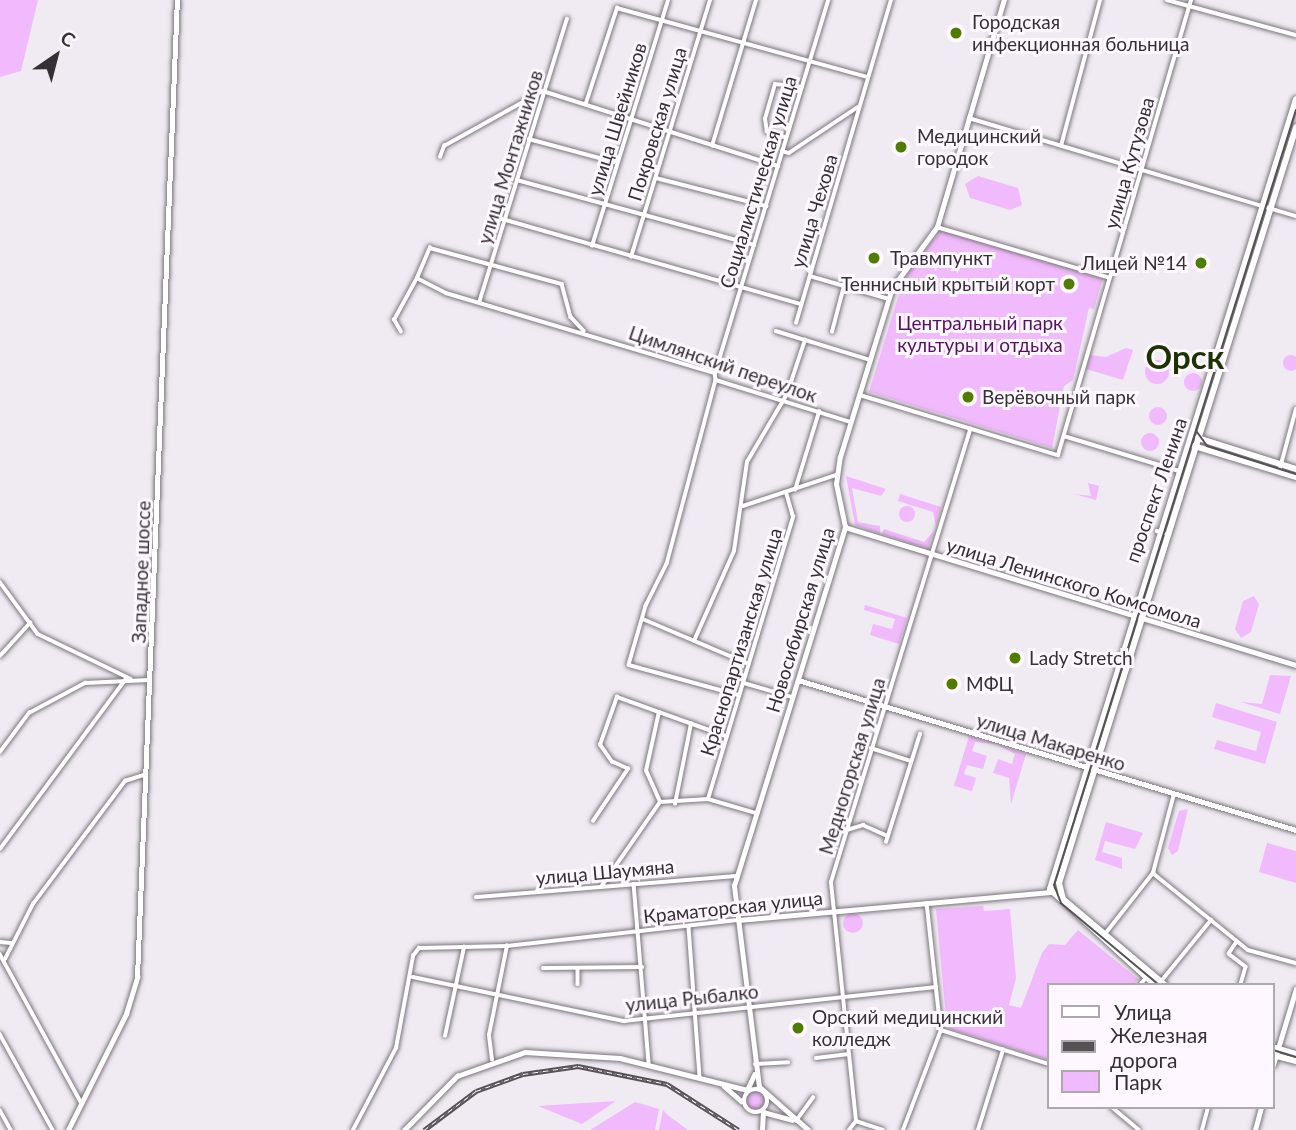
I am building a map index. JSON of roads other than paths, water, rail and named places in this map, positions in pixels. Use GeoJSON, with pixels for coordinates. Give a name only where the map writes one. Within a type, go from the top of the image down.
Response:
{"type":"FeatureCollection","features":[{"type":"Feature","properties":{"kind":"main road","name":"Западное шоссе"},"geometry":{"type":"LineString","coordinates":[[68,1130],[126,1014],[137,977],[177,0]]}},
{"type":"Feature","properties":{"kind":"main road","name":"Новосибирская улица"},"geometry":{"type":"LineString","coordinates":[[754,1064],[738,920],[737,876],[845,527],[836,475],[851,422],[889,299],[937,227],[1004,0]]}},
{"type":"Feature","properties":{"kind":"main road","name":"проспект Ленина"},"geometry":{"type":"LineString","coordinates":[[1246,277],[1263,206],[1289,136],[1296,99]]}},
{"type":"Feature","properties":{"kind":"main road","name":"проспект Ленина"},"geometry":{"type":"LineString","coordinates":[[1289,136],[1296,127]]}},
{"type":"Feature","properties":{"kind":"main road","name":"проспект Ленина"},"geometry":{"type":"LineString","coordinates":[[1161,532],[1184,484],[1195,437],[1229,329],[1272,209],[1285,149]]}},
{"type":"Feature","properties":{"kind":"main road"},"geometry":{"type":"LineString","coordinates":[[1195,437],[1294,472]]}},
{"type":"Feature","properties":{"kind":"main road","name":"проспект Ленина"},"geometry":{"type":"LineString","coordinates":[[1050,892],[1130,615],[1161,532],[1167,498],[1193,446]]}},
{"type":"Feature","properties":{"kind":"main road"},"geometry":{"type":"LineString","coordinates":[[1193,446],[1255,460]]}},
{"type":"Feature","properties":{"kind":"main road","name":"улица Ленинского Комсомола"},"geometry":{"type":"LineString","coordinates":[[845,527],[1296,666]]}},
{"type":"Feature","properties":{"kind":"main road","name":"проспект Ленина"},"geometry":{"type":"LineString","coordinates":[[1058,891],[1152,576],[1156,548]]}},
{"type":"Feature","properties":{"kind":"main road","name":"улица Макаренко"},"geometry":{"type":"LineString","coordinates":[[798,680],[1296,830]]}},
{"type":"Feature","properties":{"kind":"main road"},"geometry":{"type":"LineString","coordinates":[[1058,891],[1071,909]]}},
{"type":"Feature","properties":{"kind":"main road","name":"Краматорская улица"},"geometry":{"type":"LineString","coordinates":[[738,920],[1058,891]]}},
{"type":"Feature","properties":{"kind":"main road"},"geometry":{"type":"LineString","coordinates":[[1050,892],[1160,983]]}},
{"type":"Feature","properties":{"kind":"main road"},"geometry":{"type":"LineString","coordinates":[[1275,1052],[1296,989]]}},
{"type":"Feature","properties":{"kind":"main road"},"geometry":{"type":"LineString","coordinates":[[404,1130],[457,1076],[492,1060],[541,1051],[649,1063],[747,1090],[769,1098],[808,1130]]}},
{"type":"Feature","properties":{"kind":"main road"},"geometry":{"type":"LineString","coordinates":[[1275,1052],[1296,1054]]}},
{"type":"Feature","properties":{"kind":"main road"},"geometry":{"type":"LineString","coordinates":[[1275,1052],[1296,1061]]}},
{"type":"Feature","properties":{"kind":"main road"},"geometry":{"type":"LineString","coordinates":[[743,1103],[754,1064]]}},
{"type":"Feature","properties":{"kind":"main road"},"geometry":{"type":"LineString","coordinates":[[754,1064],[771,1108],[763,1112]]}},
{"type":"Feature","properties":{"kind":"main road"},"geometry":{"type":"LineString","coordinates":[[717,1083],[743,1103],[796,1121]]}},
{"type":"Feature","properties":{"kind":"main road"},"geometry":{"type":"LineString","coordinates":[[1255,1130],[1260,1109]]}},
{"type":"Feature","properties":{"kind":"main road"},"geometry":{"type":"LineString","coordinates":[[762,1130],[763,1112]]}},
{"type":"Feature","properties":{"kind":"street","name":"улица Швейников"},"geometry":{"type":"LineString","coordinates":[[592,246],[614,162],[668,0]]}},
{"type":"Feature","properties":{"kind":"street","name":"Покровская улица"},"geometry":{"type":"LineString","coordinates":[[631,257],[710,0]]}},
{"type":"Feature","properties":{"kind":"street"},"geometry":{"type":"LineString","coordinates":[[712,146],[756,0]]}},
{"type":"Feature","properties":{"kind":"street","name":"Социалистическая улица"},"geometry":{"type":"LineString","coordinates":[[715,373],[828,0]]}},
{"type":"Feature","properties":{"kind":"street","name":"улица Чехова"},"geometry":{"type":"LineString","coordinates":[[796,323],[891,0]]}},
{"type":"Feature","properties":{"kind":"street"},"geometry":{"type":"LineString","coordinates":[[1061,146],[1100,0]]}},
{"type":"Feature","properties":{"kind":"street"},"geometry":{"type":"LineString","coordinates":[[1167,0],[1296,34]]}},
{"type":"Feature","properties":{"kind":"street","name":"улица Кутузова"},"geometry":{"type":"LineString","coordinates":[[970,429],[1058,455],[1191,0]]}},
{"type":"Feature","properties":{"kind":"street"},"geometry":{"type":"LineString","coordinates":[[586,103],[617,8],[868,77]]}},
{"type":"Feature","properties":{"kind":"street","name":"улица Монтажников"},"geometry":{"type":"LineString","coordinates":[[480,303],[567,19]]}},
{"type":"Feature","properties":{"kind":"street"},"geometry":{"type":"LineString","coordinates":[[786,138],[767,132],[765,119],[775,84],[802,87]]}},
{"type":"Feature","properties":{"kind":"street"},"geometry":{"type":"LineString","coordinates":[[440,157],[444,146],[543,92],[586,103],[668,134],[778,166]]}},
{"type":"Feature","properties":{"kind":"street","name":"улица Чехова"},"geometry":{"type":"LineString","coordinates":[[782,151],[789,153],[860,106]]}},
{"type":"Feature","properties":{"kind":"street"},"geometry":{"type":"LineString","coordinates":[[969,118],[1296,216]]}},
{"type":"Feature","properties":{"kind":"street"},"geometry":{"type":"LineString","coordinates":[[529,138],[614,162]]}},
{"type":"Feature","properties":{"kind":"street"},"geometry":{"type":"LineString","coordinates":[[655,177],[766,206]]}},
{"type":"Feature","properties":{"kind":"street"},"geometry":{"type":"LineString","coordinates":[[517,180],[754,246]]}},
{"type":"Feature","properties":{"kind":"street"},"geometry":{"type":"LineString","coordinates":[[492,216],[801,304]]}},
{"type":"Feature","properties":{"kind":"street"},"geometry":{"type":"LineString","coordinates":[[937,227],[1110,278]]}},
{"type":"Feature","properties":{"kind":"street"},"geometry":{"type":"LineString","coordinates":[[401,332],[394,320],[430,248],[562,284],[571,317],[585,332]]}},
{"type":"Feature","properties":{"kind":"street"},"geometry":{"type":"LineString","coordinates":[[809,275],[889,299]]}},
{"type":"Feature","properties":{"kind":"street","name":"Цимлянский переулок"},"geometry":{"type":"LineString","coordinates":[[417,278],[480,303],[585,332],[715,373],[716,380],[851,422]]}},
{"type":"Feature","properties":{"kind":"street"},"geometry":{"type":"LineString","coordinates":[[832,331],[844,286]]}},
{"type":"Feature","properties":{"kind":"street"},"geometry":{"type":"LineString","coordinates":[[776,331],[870,360]]}},
{"type":"Feature","properties":{"kind":"street"},"geometry":{"type":"LineString","coordinates":[[694,641],[730,566],[743,506],[747,462],[782,401],[805,340]]}},
{"type":"Feature","properties":{"kind":"street"},"geometry":{"type":"LineString","coordinates":[[716,380],[667,564],[643,620],[629,665],[739,695]]}},
{"type":"Feature","properties":{"kind":"street"},"geometry":{"type":"LineString","coordinates":[[860,395],[970,429]]}},
{"type":"Feature","properties":{"kind":"street"},"geometry":{"type":"LineString","coordinates":[[1280,468],[1296,409]]}},
{"type":"Feature","properties":{"kind":"street"},"geometry":{"type":"LineString","coordinates":[[794,490],[818,412]]}},
{"type":"Feature","properties":{"kind":"street","name":"Медногорская улица"},"geometry":{"type":"LineString","coordinates":[[856,1121],[831,882],[970,429]]}},
{"type":"Feature","properties":{"kind":"street"},"geometry":{"type":"LineString","coordinates":[[1064,436],[1179,471]]}},
{"type":"Feature","properties":{"kind":"street"},"geometry":{"type":"LineString","coordinates":[[743,506],[836,475]]}},
{"type":"Feature","properties":{"kind":"street"},"geometry":{"type":"LineString","coordinates":[[1175,482],[1184,484]]}},
{"type":"Feature","properties":{"kind":"street","name":"Краснопартизанская улица"},"geometry":{"type":"LineString","coordinates":[[708,799],[793,517],[786,493]]}},
{"type":"Feature","properties":{"kind":"street"},"geometry":{"type":"LineString","coordinates":[[1167,498],[1176,502]]}},
{"type":"Feature","properties":{"kind":"street"},"geometry":{"type":"LineString","coordinates":[[1145,570],[1152,576]]}},
{"type":"Feature","properties":{"kind":"street"},"geometry":{"type":"LineString","coordinates":[[1142,578],[1152,576]]}},
{"type":"Feature","properties":{"kind":"street"},"geometry":{"type":"LineString","coordinates":[[0,582],[38,634],[133,680]]}},
{"type":"Feature","properties":{"kind":"street"},"geometry":{"type":"LineString","coordinates":[[643,620],[749,664]]}},
{"type":"Feature","properties":{"kind":"street"},"geometry":{"type":"LineString","coordinates":[[0,656],[30,622]]}},
{"type":"Feature","properties":{"kind":"street"},"geometry":{"type":"LineString","coordinates":[[0,849],[125,680]]}},
{"type":"Feature","properties":{"kind":"street"},"geometry":{"type":"LineString","coordinates":[[0,752],[29,713],[85,684],[150,680]]}},
{"type":"Feature","properties":{"kind":"street"},"geometry":{"type":"LineString","coordinates":[[743,683],[792,697]]}},
{"type":"Feature","properties":{"kind":"street"},"geometry":{"type":"LineString","coordinates":[[1107,690],[1116,692]]}},
{"type":"Feature","properties":{"kind":"street"},"geometry":{"type":"LineString","coordinates":[[593,821],[628,769],[612,762],[600,745],[617,697],[726,736]]}},
{"type":"Feature","properties":{"kind":"street"},"geometry":{"type":"LineString","coordinates":[[659,712],[646,771],[660,802]]}},
{"type":"Feature","properties":{"kind":"street"},"geometry":{"type":"LineString","coordinates":[[675,804],[691,724]]}},
{"type":"Feature","properties":{"kind":"street"},"geometry":{"type":"LineString","coordinates":[[886,842],[920,734]]}},
{"type":"Feature","properties":{"kind":"street"},"geometry":{"type":"LineString","coordinates":[[871,748],[911,761]]}},
{"type":"Feature","properties":{"kind":"street"},"geometry":{"type":"LineString","coordinates":[[5,959],[11,943],[125,781],[146,774]]}},
{"type":"Feature","properties":{"kind":"street"},"geometry":{"type":"LineString","coordinates":[[1103,937],[1153,873],[1174,794]]}},
{"type":"Feature","properties":{"kind":"street"},"geometry":{"type":"LineString","coordinates":[[660,802],[675,804],[708,799],[756,813]]}},
{"type":"Feature","properties":{"kind":"street"},"geometry":{"type":"LineString","coordinates":[[601,887],[660,802]]}},
{"type":"Feature","properties":{"kind":"street"},"geometry":{"type":"LineString","coordinates":[[1073,805],[1081,807]]}},
{"type":"Feature","properties":{"kind":"street"},"geometry":{"type":"LineString","coordinates":[[848,830],[863,825],[888,836]]}},
{"type":"Feature","properties":{"kind":"street"},"geometry":{"type":"LineString","coordinates":[[1064,836],[1072,838]]}},
{"type":"Feature","properties":{"kind":"street"},"geometry":{"type":"LineString","coordinates":[[1153,873],[1237,942],[1296,963]]}},
{"type":"Feature","properties":{"kind":"street","name":"улица Шаумяна"},"geometry":{"type":"LineString","coordinates":[[476,897],[737,876]]}},
{"type":"Feature","properties":{"kind":"street"},"geometry":{"type":"LineString","coordinates":[[634,884],[649,1063]]}},
{"type":"Feature","properties":{"kind":"street"},"geometry":{"type":"LineString","coordinates":[[903,1130],[941,1030],[927,903]]}},
{"type":"Feature","properties":{"kind":"street","name":"Краматорская улица"},"geometry":{"type":"LineString","coordinates":[[413,977],[412,956],[419,948],[507,946],[689,928],[738,920]]}},
{"type":"Feature","properties":{"kind":"street"},"geometry":{"type":"LineString","coordinates":[[1162,983],[1211,920]]}},
{"type":"Feature","properties":{"kind":"street"},"geometry":{"type":"LineString","coordinates":[[689,928],[700,1077]]}},
{"type":"Feature","properties":{"kind":"street"},"geometry":{"type":"LineString","coordinates":[[1237,942],[1229,954],[1246,967],[1242,983]]}},
{"type":"Feature","properties":{"kind":"street"},"geometry":{"type":"LineString","coordinates":[[0,943],[11,943]]}},
{"type":"Feature","properties":{"kind":"street"},"geometry":{"type":"LineString","coordinates":[[492,1060],[489,1035],[507,946]]}},
{"type":"Feature","properties":{"kind":"street"},"geometry":{"type":"LineString","coordinates":[[446,1036],[464,947]]}},
{"type":"Feature","properties":{"kind":"street"},"geometry":{"type":"LineString","coordinates":[[0,954],[81,1102]]}},
{"type":"Feature","properties":{"kind":"street"},"geometry":{"type":"LineString","coordinates":[[543,968],[578,970],[642,967]]}},
{"type":"Feature","properties":{"kind":"street"},"geometry":{"type":"LineString","coordinates":[[578,970],[578,984]]}},
{"type":"Feature","properties":{"kind":"street"},"geometry":{"type":"LineString","coordinates":[[1142,983],[1148,975]]}},
{"type":"Feature","properties":{"kind":"street"},"geometry":{"type":"LineString","coordinates":[[353,1130],[396,1048],[413,977]]}},
{"type":"Feature","properties":{"kind":"street","name":"улица Рыбалко"},"geometry":{"type":"LineString","coordinates":[[413,977],[624,1021],[936,987]]}},
{"type":"Feature","properties":{"kind":"street"},"geometry":{"type":"LineString","coordinates":[[941,1030],[1048,1064]]}},
{"type":"Feature","properties":{"kind":"street"},"geometry":{"type":"LineString","coordinates":[[0,1034],[53,1130]]}},
{"type":"Feature","properties":{"kind":"street"},"geometry":{"type":"LineString","coordinates":[[978,1130],[1003,1050]]}},
{"type":"Feature","properties":{"kind":"street"},"geometry":{"type":"LineString","coordinates":[[816,1058],[849,1054]]}},
{"type":"Feature","properties":{"kind":"street"},"geometry":{"type":"LineString","coordinates":[[754,1064],[788,1062]]}},
{"type":"Feature","properties":{"kind":"street"},"geometry":{"type":"LineString","coordinates":[[796,1121],[813,1098]]}},
{"type":"Feature","properties":{"kind":"street"},"geometry":{"type":"LineString","coordinates":[[1114,1109],[1139,1130]]}},
{"type":"Feature","properties":{"kind":"street"},"geometry":{"type":"LineString","coordinates":[[1202,1130],[1207,1109]]}},
{"type":"Feature","properties":{"kind":"street"},"geometry":{"type":"LineString","coordinates":[[0,1110],[11,1130]]}},
{"type":"Feature","properties":{"kind":"street"},"geometry":{"type":"LineString","coordinates":[[849,1130],[856,1121],[883,1130]]}},
{"type":"Feature","properties":{"kind":"tram line"},"geometry":{"type":"LineString","coordinates":[[1157,983],[1061,903],[1054,885],[1296,110]]}},
{"type":"Feature","properties":{"kind":"tram line"},"geometry":{"type":"LineString","coordinates":[[1197,432],[1207,446],[1296,474]]}},
{"type":"Feature","properties":{"kind":"tram line"},"geometry":{"type":"LineString","coordinates":[[1275,1051],[1296,1057]]}},
{"type":"Feature","properties":{"kind":"railway"},"geometry":{"type":"LineString","coordinates":[[424,1130],[476,1091],[523,1074],[578,1066],[667,1084],[739,1130]]}},
{"type":"Feature","properties":{"kind":"place","name":"Городская инфекционная больница"},"geometry":{"type":"Point","coordinates":[956,33]}},
{"type":"Feature","properties":{"kind":"place","name":"Медицинский городок"},"geometry":{"type":"Point","coordinates":[901,147]}},
{"type":"Feature","properties":{"kind":"place","name":"Травмпункт"},"geometry":{"type":"Point","coordinates":[874,258]}},
{"type":"Feature","properties":{"kind":"place","name":"Лицей №14"},"geometry":{"type":"Point","coordinates":[1201,263]}},
{"type":"Feature","properties":{"kind":"place","name":"Теннисный крытый корт"},"geometry":{"type":"Point","coordinates":[1069,284]}},
{"type":"Feature","properties":{"kind":"place","name":"Верёвочный парк"},"geometry":{"type":"Point","coordinates":[968,397]}},
{"type":"Feature","properties":{"kind":"place","name":"Lady Stretch"},"geometry":{"type":"Point","coordinates":[1015,658]}},
{"type":"Feature","properties":{"kind":"place","name":"МФЦ"},"geometry":{"type":"Point","coordinates":[952,684]}},
{"type":"Feature","properties":{"kind":"place","name":"Орский медицинский колледж"},"geometry":{"type":"Point","coordinates":[798,1028]}},
{"type":"Feature","properties":{"kind":"district","name":"Орск"},"geometry":{"type":"Point","coordinates":[1185,357]}},
{"type":"Feature","properties":{"kind":"park label","name":"Центральный парк культуры и отдыха"},"geometry":{"type":"Point","coordinates":[980,334]}}]}
